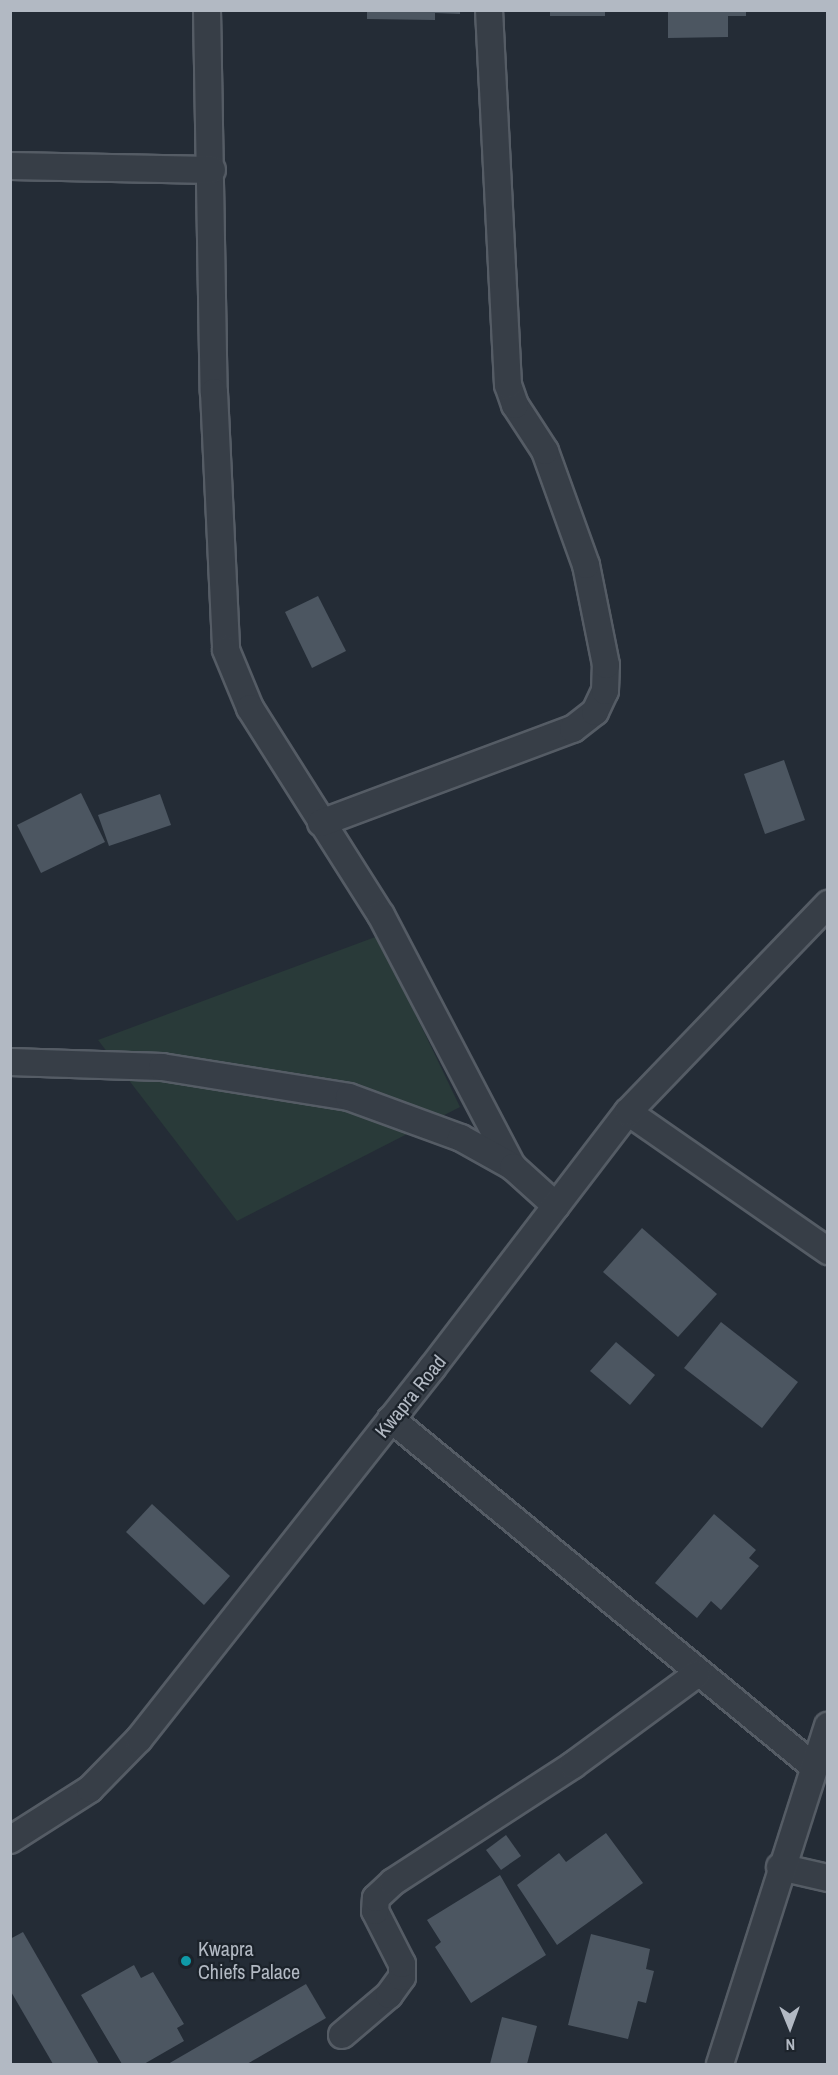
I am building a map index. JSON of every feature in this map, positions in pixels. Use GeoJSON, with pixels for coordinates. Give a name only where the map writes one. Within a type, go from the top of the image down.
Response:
{"type":"FeatureCollection","features":[{"type":"Feature","properties":{"kind":"street"},"geometry":{"type":"LineString","coordinates":[[207,10],[212,170],[214,392],[226,650],[250,708],[381,915],[513,1167]]}},
{"type":"Feature","properties":{"kind":"street"},"geometry":{"type":"LineString","coordinates":[[321,823],[573,729],[595,712],[605,691],[606,665],[586,565],[544,452],[515,405],[508,385],[489,10]]}},
{"type":"Feature","properties":{"kind":"street"},"geometry":{"type":"LineString","coordinates":[[10,166],[212,170]]}},
{"type":"Feature","properties":{"kind":"street","name":"Kwapra Road"},"geometry":{"type":"LineString","coordinates":[[10,1840],[90,1789],[139,1738],[391,1419],[628,1112],[828,904]]}},
{"type":"Feature","properties":{"kind":"street"},"geometry":{"type":"LineString","coordinates":[[10,1062],[162,1067],[349,1097],[460,1138],[513,1167],[556,1206]]}},
{"type":"Feature","properties":{"kind":"street"},"geometry":{"type":"LineString","coordinates":[[628,1112],[828,1251]]}},
{"type":"Feature","properties":{"kind":"street"},"geometry":{"type":"LineString","coordinates":[[391,1419],[697,1674],[812,1765]]}},
{"type":"Feature","properties":{"kind":"street"},"geometry":{"type":"LineString","coordinates":[[342,2035],[389,1995],[402,1977],[402,1964],[375,1911],[376,1898],[393,1882],[573,1765],[697,1674]]}},
{"type":"Feature","properties":{"kind":"street"},"geometry":{"type":"LineString","coordinates":[[720,2064],[812,1765],[828,1726]]}},
{"type":"Feature","properties":{"kind":"street"},"geometry":{"type":"LineString","coordinates":[[780,1867],[828,1878]]}},
{"type":"Feature","properties":{"kind":"shaded area"},"geometry":{"type":"Polygon","coordinates":[[[378,936],[460,1107],[237,1221],[98,1040],[378,936]]]}},
{"type":"Feature","properties":{"kind":"building"},"geometry":{"type":"Polygon","coordinates":[[[367,10],[460,10],[460,14],[435,13],[435,20],[367,19],[367,10]]]}},
{"type":"Feature","properties":{"kind":"building"},"geometry":{"type":"Polygon","coordinates":[[[550,10],[605,10],[605,16],[550,16],[550,10]]]}},
{"type":"Feature","properties":{"kind":"building"},"geometry":{"type":"Polygon","coordinates":[[[668,10],[746,10],[746,16],[728,16],[728,37],[668,38],[668,10]]]}},
{"type":"Feature","properties":{"kind":"building"},"geometry":{"type":"Polygon","coordinates":[[[318,596],[346,651],[312,668],[285,612],[318,596]]]}},
{"type":"Feature","properties":{"kind":"building"},"geometry":{"type":"Polygon","coordinates":[[[784,760],[805,820],[765,834],[744,774],[784,760]]]}},
{"type":"Feature","properties":{"kind":"building"},"geometry":{"type":"Polygon","coordinates":[[[81,793],[105,842],[41,873],[17,825],[81,793]]]}},
{"type":"Feature","properties":{"kind":"building"},"geometry":{"type":"Polygon","coordinates":[[[160,794],[171,825],[109,846],[98,815],[160,794]]]}},
{"type":"Feature","properties":{"kind":"building"},"geometry":{"type":"Polygon","coordinates":[[[642,1228],[717,1294],[678,1337],[603,1272],[642,1228]]]}},
{"type":"Feature","properties":{"kind":"building"},"geometry":{"type":"Polygon","coordinates":[[[721,1322],[798,1382],[762,1428],[684,1368],[721,1322]]]}},
{"type":"Feature","properties":{"kind":"building"},"geometry":{"type":"Polygon","coordinates":[[[616,1342],[655,1375],[630,1405],[590,1371],[616,1342]]]}},
{"type":"Feature","properties":{"kind":"building"},"geometry":{"type":"Polygon","coordinates":[[[152,1504],[230,1576],[204,1605],[126,1532],[152,1504]]]}},
{"type":"Feature","properties":{"kind":"building"},"geometry":{"type":"Polygon","coordinates":[[[714,1514],[756,1550],[749,1558],[759,1566],[721,1610],[711,1601],[697,1618],[655,1583],[714,1514]]]}},
{"type":"Feature","properties":{"kind":"building"},"geometry":{"type":"Polygon","coordinates":[[[606,1833],[643,1883],[557,1945],[517,1885],[559,1853],[566,1862],[606,1833]]]}},
{"type":"Feature","properties":{"kind":"building"},"geometry":{"type":"Polygon","coordinates":[[[506,1835],[521,1856],[501,1870],[486,1850],[506,1835]]]}},
{"type":"Feature","properties":{"kind":"building"},"geometry":{"type":"Polygon","coordinates":[[[500,1875],[546,1955],[471,2003],[435,1947],[441,1942],[427,1920],[500,1875]]]}},
{"type":"Feature","properties":{"kind":"building"},"geometry":{"type":"Polygon","coordinates":[[[23,1932],[99,2064],[53,2064],[10,1990],[10,1939],[23,1932]]]}},
{"type":"Feature","properties":{"kind":"building"},"geometry":{"type":"Polygon","coordinates":[[[591,1934],[650,1949],[646,1969],[654,1971],[646,2003],[638,2001],[628,2039],[568,2025],[591,1934]]]}},
{"type":"Feature","properties":{"kind":"building"},"geometry":{"type":"Polygon","coordinates":[[[134,1965],[141,1978],[153,1972],[184,2024],[177,2028],[184,2041],[144,2064],[122,2064],[81,1995],[134,1965]]]}},
{"type":"Feature","properties":{"kind":"building"},"geometry":{"type":"Polygon","coordinates":[[[306,1984],[326,2018],[247,2064],[168,2064],[306,1984]]]}},
{"type":"Feature","properties":{"kind":"building"},"geometry":{"type":"Polygon","coordinates":[[[502,2017],[537,2026],[527,2064],[490,2064],[502,2017]]]}},
{"type":"Feature","properties":{"kind":"place","name":"Kwapra Chiefs Palace"},"geometry":{"type":"Point","coordinates":[186,1961]}}]}
